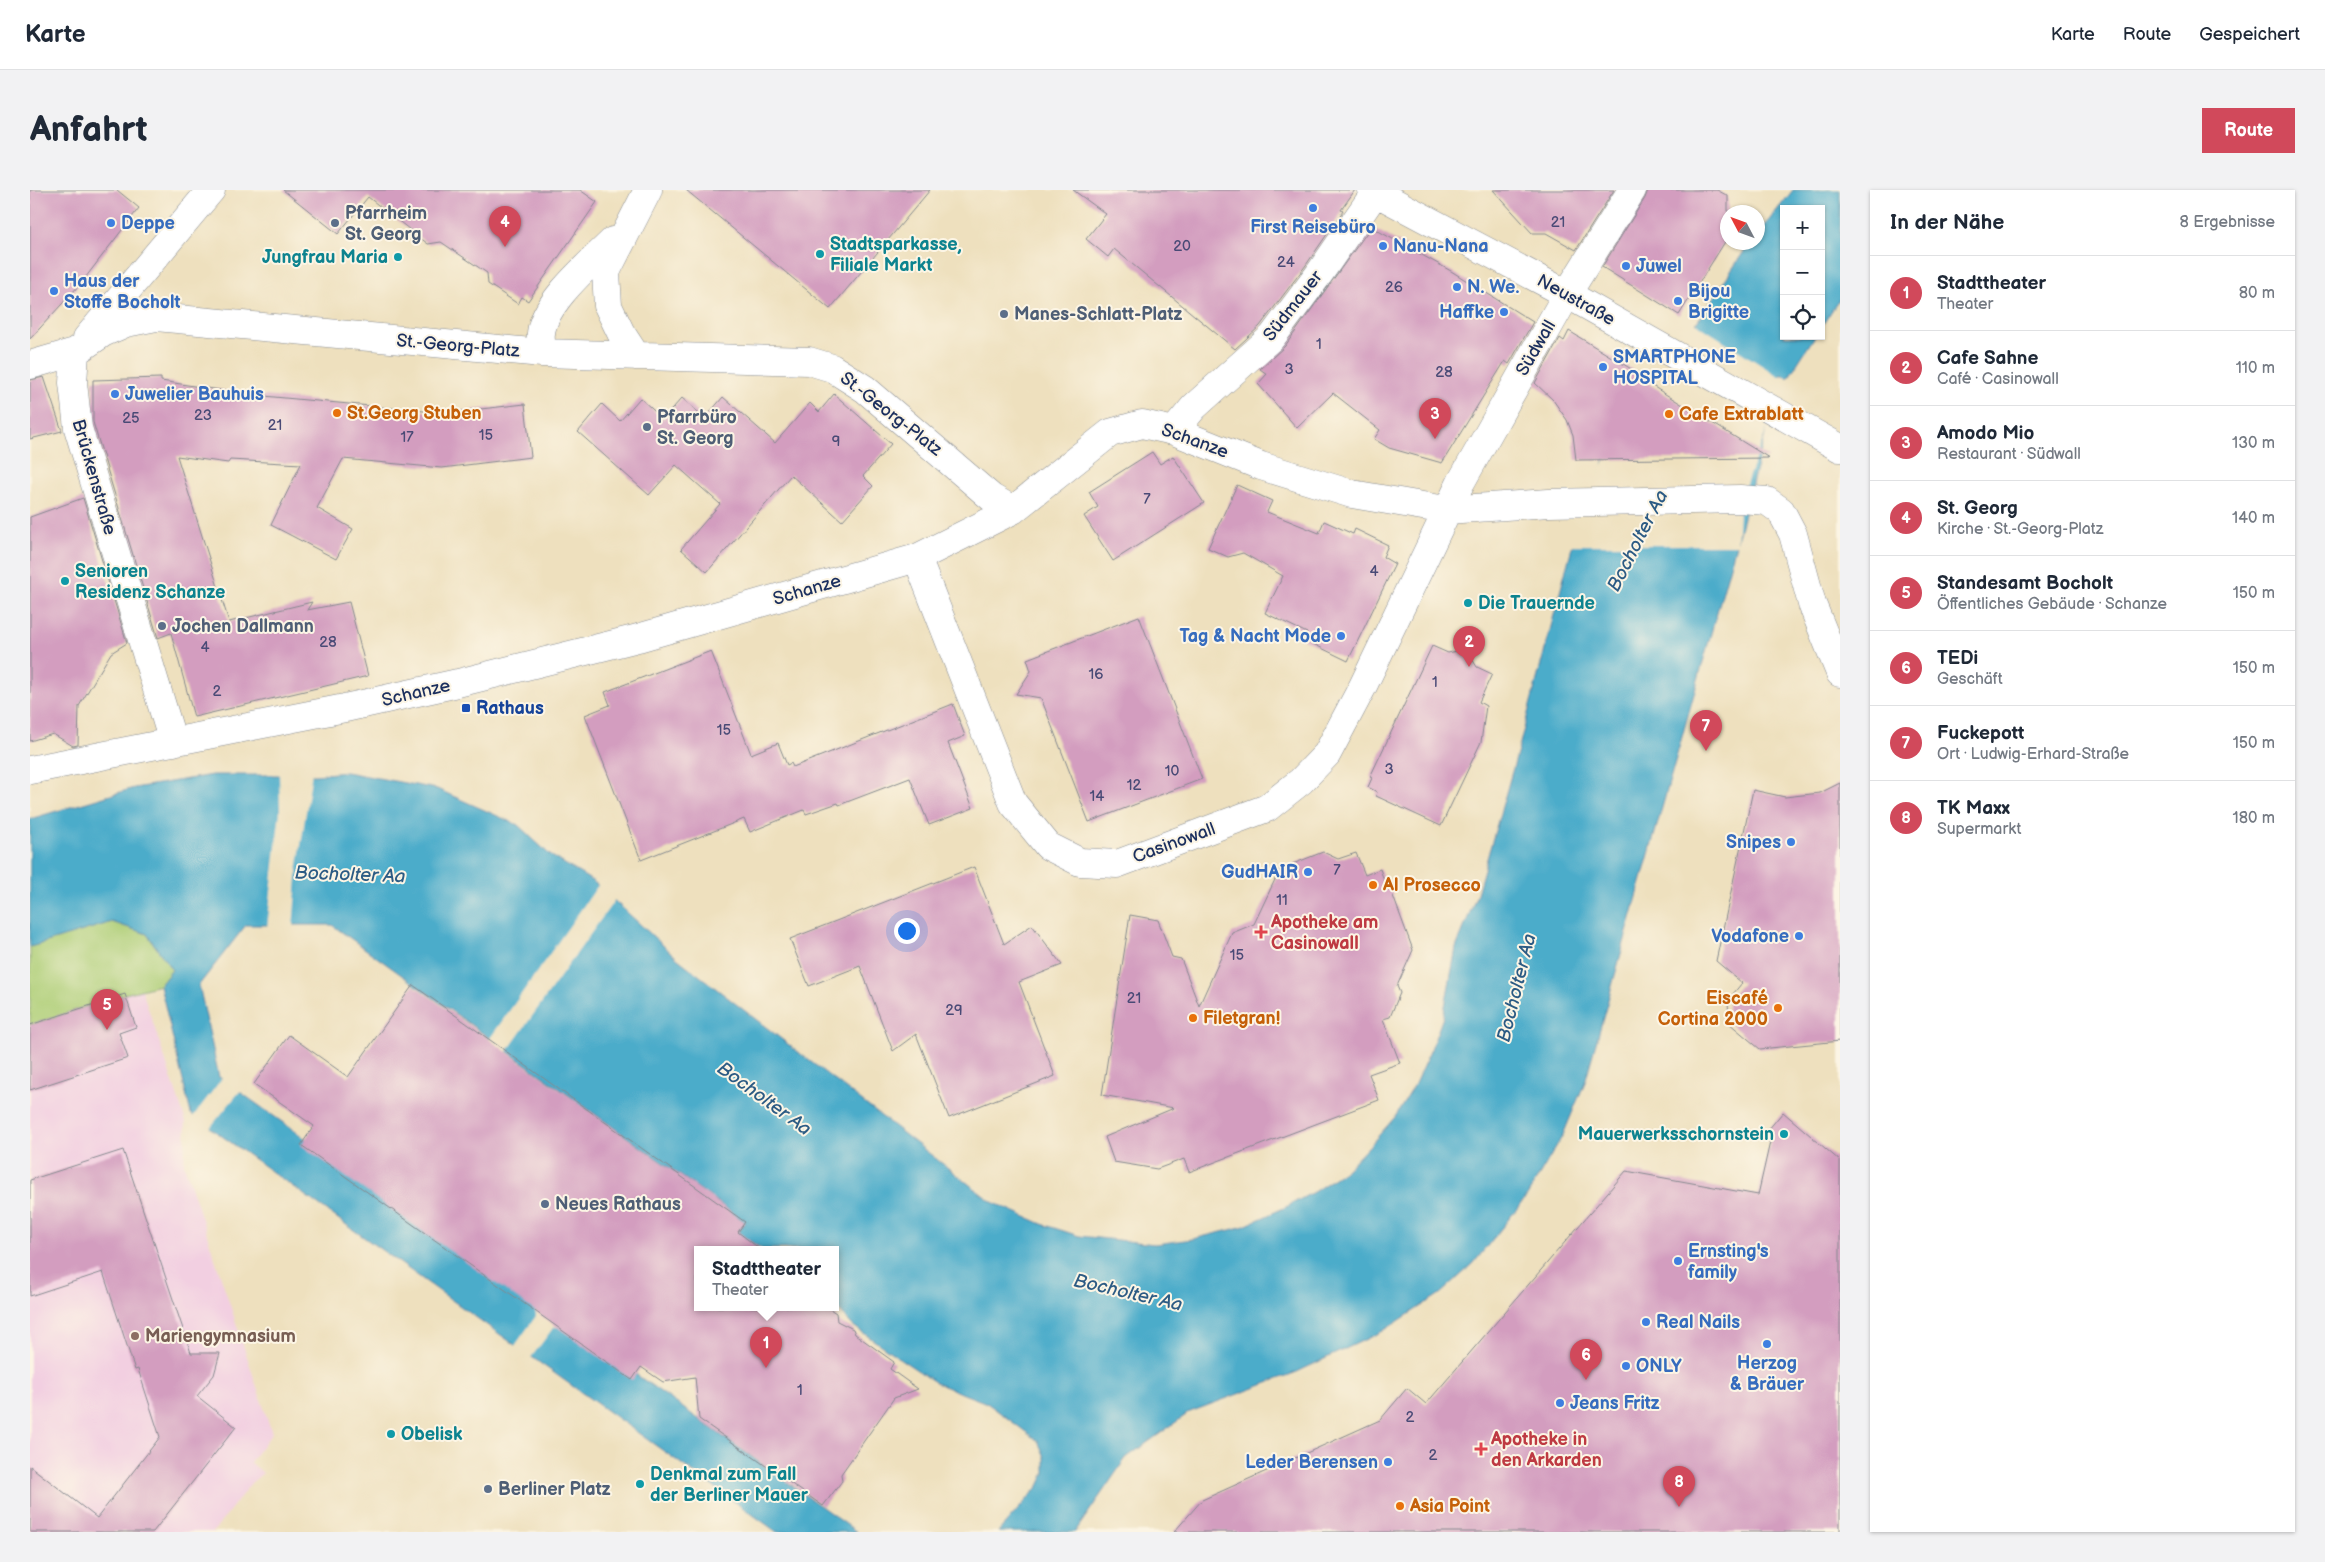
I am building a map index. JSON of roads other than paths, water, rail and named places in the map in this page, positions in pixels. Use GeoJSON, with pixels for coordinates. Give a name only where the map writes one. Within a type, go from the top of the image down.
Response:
{"type":"FeatureCollection","features":[{"type":"Feature","properties":{"kind":"street"},"geometry":{"type":"LineString","coordinates":[[75,352],[212,190]]}},
{"type":"Feature","properties":{"kind":"street"},"geometry":{"type":"LineString","coordinates":[[636,356],[621,334],[608,306],[606,272],[648,190]]}},
{"type":"Feature","properties":{"kind":"street","name":"Südwall"},"geometry":{"type":"LineString","coordinates":[[1446,510],[1567,294],[1632,190]]}},
{"type":"Feature","properties":{"kind":"street","name":"Neustraße"},"geometry":{"type":"LineString","coordinates":[[1374,191],[1567,294],[1840,448]]}},
{"type":"Feature","properties":{"kind":"street","name":"Südmauer"},"geometry":{"type":"LineString","coordinates":[[1174,430],[1194,407],[1272,338],[1374,191]]}},
{"type":"Feature","properties":{"kind":"street"},"geometry":{"type":"LineString","coordinates":[[542,353],[541,333],[548,313],[565,291],[631,222]]}},
{"type":"Feature","properties":{"kind":"street","name":"St.-Georg-Platz"},"geometry":{"type":"LineString","coordinates":[[30,365],[75,352],[110,330],[126,323],[156,317],[542,353],[810,361],[832,368],[866,389],[992,498],[1013,510]]}},
{"type":"Feature","properties":{"kind":"street","name":"Brückenstraße"},"geometry":{"type":"LineString","coordinates":[[75,352],[73,382],[78,428],[173,742]]}},
{"type":"Feature","properties":{"kind":"street","name":"Schanze"},"geometry":{"type":"LineString","coordinates":[[30,770],[458,683],[638,638],[917,558],[1013,510],[1110,433],[1142,424],[1174,430],[1261,466],[1352,494],[1446,510],[1549,503],[1767,501],[1781,512],[1793,534],[1812,604],[1840,673]]}},
{"type":"Feature","properties":{"kind":"street","name":"Casinowall"},"geometry":{"type":"LineString","coordinates":[[917,558],[1013,802],[1048,846],[1080,862],[1117,864],[1267,808],[1301,781],[1327,754],[1363,686],[1446,510]]}},
{"type":"Feature","properties":{"kind":"water"},"geometry":{"type":"Polygon","coordinates":[[[1793,190],[1840,190],[1840,298],[1825,321],[1825,205],[1781,205],[1793,190]]]}},
{"type":"Feature","properties":{"kind":"water","name":"Bocholter Aa"},"geometry":{"type":"Polygon","coordinates":[[[1780,206],[1780,340],[1812,340],[1788,378],[1781,374],[1735,548],[1585,1082],[1563,1135],[1527,1196],[1473,1264],[1440,1294],[1383,1331],[1297,1372],[1190,1412],[1126,1458],[1075,1532],[998,1532],[1039,1486],[1045,1473],[1045,1457],[1038,1441],[987,1403],[938,1384],[852,1325],[839,1310],[839,1246],[758,1246],[738,1233],[745,1222],[332,925],[246,925],[199,985],[219,1077],[857,1532],[777,1532],[191,1114],[160,985],[172,970],[147,934],[112,922],[30,947],[30,819],[134,788],[212,775],[315,775],[346,772],[437,789],[518,825],[550,855],[594,882],[678,959],[992,1202],[1042,1224],[1079,1236],[1155,1244],[1193,1239],[1242,1227],[1288,1206],[1346,1170],[1395,1117],[1413,1088],[1443,1017],[1456,948],[1476,897],[1518,751],[1572,547],[1604,461],[1745,250],[1765,250],[1765,225],[1780,206]]]}},
{"type":"Feature","properties":{"kind":"place","name":"First Reisebüro"},"geometry":{"type":"Point","coordinates":[1313,208]}},
{"type":"Feature","properties":{"kind":"place","name":"Deppe"},"geometry":{"type":"Point","coordinates":[111,223]}},
{"type":"Feature","properties":{"kind":"place","name":"Pfarrheim St. Georg"},"geometry":{"type":"Point","coordinates":[335,223]}},
{"type":"Feature","properties":{"kind":"place","name":"Nanu-Nana"},"geometry":{"type":"Point","coordinates":[1383,246]}},
{"type":"Feature","properties":{"kind":"place","name":"St. Georg"},"geometry":{"type":"Point","coordinates":[505,247]}},
{"type":"Feature","properties":{"kind":"place","name":"Stadtsparkasse, Filiale Markt"},"geometry":{"type":"Point","coordinates":[820,254]}},
{"type":"Feature","properties":{"kind":"place","name":"Jungfrau Maria"},"geometry":{"type":"Point","coordinates":[398,257]}},
{"type":"Feature","properties":{"kind":"place","name":"Juwel"},"geometry":{"type":"Point","coordinates":[1626,266]}},
{"type":"Feature","properties":{"kind":"place","name":"N. We."},"geometry":{"type":"Point","coordinates":[1457,287]}},
{"type":"Feature","properties":{"kind":"place","name":"Haus der Stoffe Bocholt"},"geometry":{"type":"Point","coordinates":[54,291]}},
{"type":"Feature","properties":{"kind":"place","name":"Bijou Brigitte"},"geometry":{"type":"Point","coordinates":[1678,301]}},
{"type":"Feature","properties":{"kind":"place","name":"Haffke"},"geometry":{"type":"Point","coordinates":[1504,312]}},
{"type":"Feature","properties":{"kind":"place","name":"Manes-Schlatt-Platz"},"geometry":{"type":"Point","coordinates":[1004,314]}},
{"type":"Feature","properties":{"kind":"place","name":"SMARTPHONE HOSPITAL"},"geometry":{"type":"Point","coordinates":[1603,367]}},
{"type":"Feature","properties":{"kind":"place","name":"Juwelier Bauhuis"},"geometry":{"type":"Point","coordinates":[115,394]}},
{"type":"Feature","properties":{"kind":"place","name":"St.Georg Stuben"},"geometry":{"type":"Point","coordinates":[337,413]}},
{"type":"Feature","properties":{"kind":"place","name":"Cafe Extrablatt"},"geometry":{"type":"Point","coordinates":[1669,414]}},
{"type":"Feature","properties":{"kind":"place","name":"Pfarrbüro St. Georg"},"geometry":{"type":"Point","coordinates":[647,427]}},
{"type":"Feature","properties":{"kind":"place","name":"Amodo Mio"},"geometry":{"type":"Point","coordinates":[1435,439]}},
{"type":"Feature","properties":{"kind":"place","name":"Senioren Residenz Schanze"},"geometry":{"type":"Point","coordinates":[65,581]}},
{"type":"Feature","properties":{"kind":"place","name":"Die Trauernde"},"geometry":{"type":"Point","coordinates":[1468,603]}},
{"type":"Feature","properties":{"kind":"place","name":"Jochen Dallmann"},"geometry":{"type":"Point","coordinates":[162,626]}},
{"type":"Feature","properties":{"kind":"place","name":"Tag & Nacht Mode"},"geometry":{"type":"Point","coordinates":[1341,636]}},
{"type":"Feature","properties":{"kind":"place","name":"Cafe Sahne"},"geometry":{"type":"Point","coordinates":[1469,667]}},
{"type":"Feature","properties":{"kind":"place","name":"Rathaus"},"geometry":{"type":"Point","coordinates":[466,708]}},
{"type":"Feature","properties":{"kind":"place","name":"Fuckepott"},"geometry":{"type":"Point","coordinates":[1706,751]}},
{"type":"Feature","properties":{"kind":"place","name":"Snipes"},"geometry":{"type":"Point","coordinates":[1791,842]}},
{"type":"Feature","properties":{"kind":"place","name":"GudHAIR"},"geometry":{"type":"Point","coordinates":[1308,872]}},
{"type":"Feature","properties":{"kind":"place","name":"Al Prosecco"},"geometry":{"type":"Point","coordinates":[1373,885]}},
{"type":"Feature","properties":{"kind":"place","name":"Apotheke am Casinowall"},"geometry":{"type":"Point","coordinates":[1261,932]}},
{"type":"Feature","properties":{"kind":"place","name":"Vodafone"},"geometry":{"type":"Point","coordinates":[1799,936]}},
{"type":"Feature","properties":{"kind":"place","name":"Eiscafé Cortina 2000"},"geometry":{"type":"Point","coordinates":[1778,1008]}},
{"type":"Feature","properties":{"kind":"place","name":"Filetgran!"},"geometry":{"type":"Point","coordinates":[1193,1018]}},
{"type":"Feature","properties":{"kind":"place","name":"Standesamt Bocholt"},"geometry":{"type":"Point","coordinates":[107,1030]}},
{"type":"Feature","properties":{"kind":"place","name":"Mauerwerksschornstein"},"geometry":{"type":"Point","coordinates":[1784,1134]}},
{"type":"Feature","properties":{"kind":"place","name":"Neues Rathaus"},"geometry":{"type":"Point","coordinates":[545,1204]}},
{"type":"Feature","properties":{"kind":"place","name":"Ernsting's family"},"geometry":{"type":"Point","coordinates":[1678,1261]}},
{"type":"Feature","properties":{"kind":"place","name":"Real Nails"},"geometry":{"type":"Point","coordinates":[1646,1322]}},
{"type":"Feature","properties":{"kind":"place","name":"Mariengymnasium"},"geometry":{"type":"Point","coordinates":[135,1336]}},
{"type":"Feature","properties":{"kind":"place","name":"Herzog & Bräuer"},"geometry":{"type":"Point","coordinates":[1767,1344]}},
{"type":"Feature","properties":{"kind":"place","name":"ONLY"},"geometry":{"type":"Point","coordinates":[1626,1366]}},
{"type":"Feature","properties":{"kind":"place","name":"Stadttheater"},"geometry":{"type":"Point","coordinates":[766,1368]}},
{"type":"Feature","properties":{"kind":"place","name":"TEDi"},"geometry":{"type":"Point","coordinates":[1586,1380]}},
{"type":"Feature","properties":{"kind":"place","name":"Jeans Fritz"},"geometry":{"type":"Point","coordinates":[1560,1403]}},
{"type":"Feature","properties":{"kind":"place","name":"Obelisk"},"geometry":{"type":"Point","coordinates":[391,1434]}},
{"type":"Feature","properties":{"kind":"place","name":"Apotheke in den Arkarden"},"geometry":{"type":"Point","coordinates":[1481,1449]}},
{"type":"Feature","properties":{"kind":"place","name":"Leder Berensen"},"geometry":{"type":"Point","coordinates":[1388,1462]}},
{"type":"Feature","properties":{"kind":"place","name":"Denkmal zum Fall der Berliner Mauer"},"geometry":{"type":"Point","coordinates":[640,1484]}},
{"type":"Feature","properties":{"kind":"place","name":"Berliner Platz"},"geometry":{"type":"Point","coordinates":[488,1489]}},
{"type":"Feature","properties":{"kind":"place","name":"Asia Point"},"geometry":{"type":"Point","coordinates":[1400,1506]}},
{"type":"Feature","properties":{"kind":"place","name":"TK Maxx"},"geometry":{"type":"Point","coordinates":[1679,1507]}}]}
